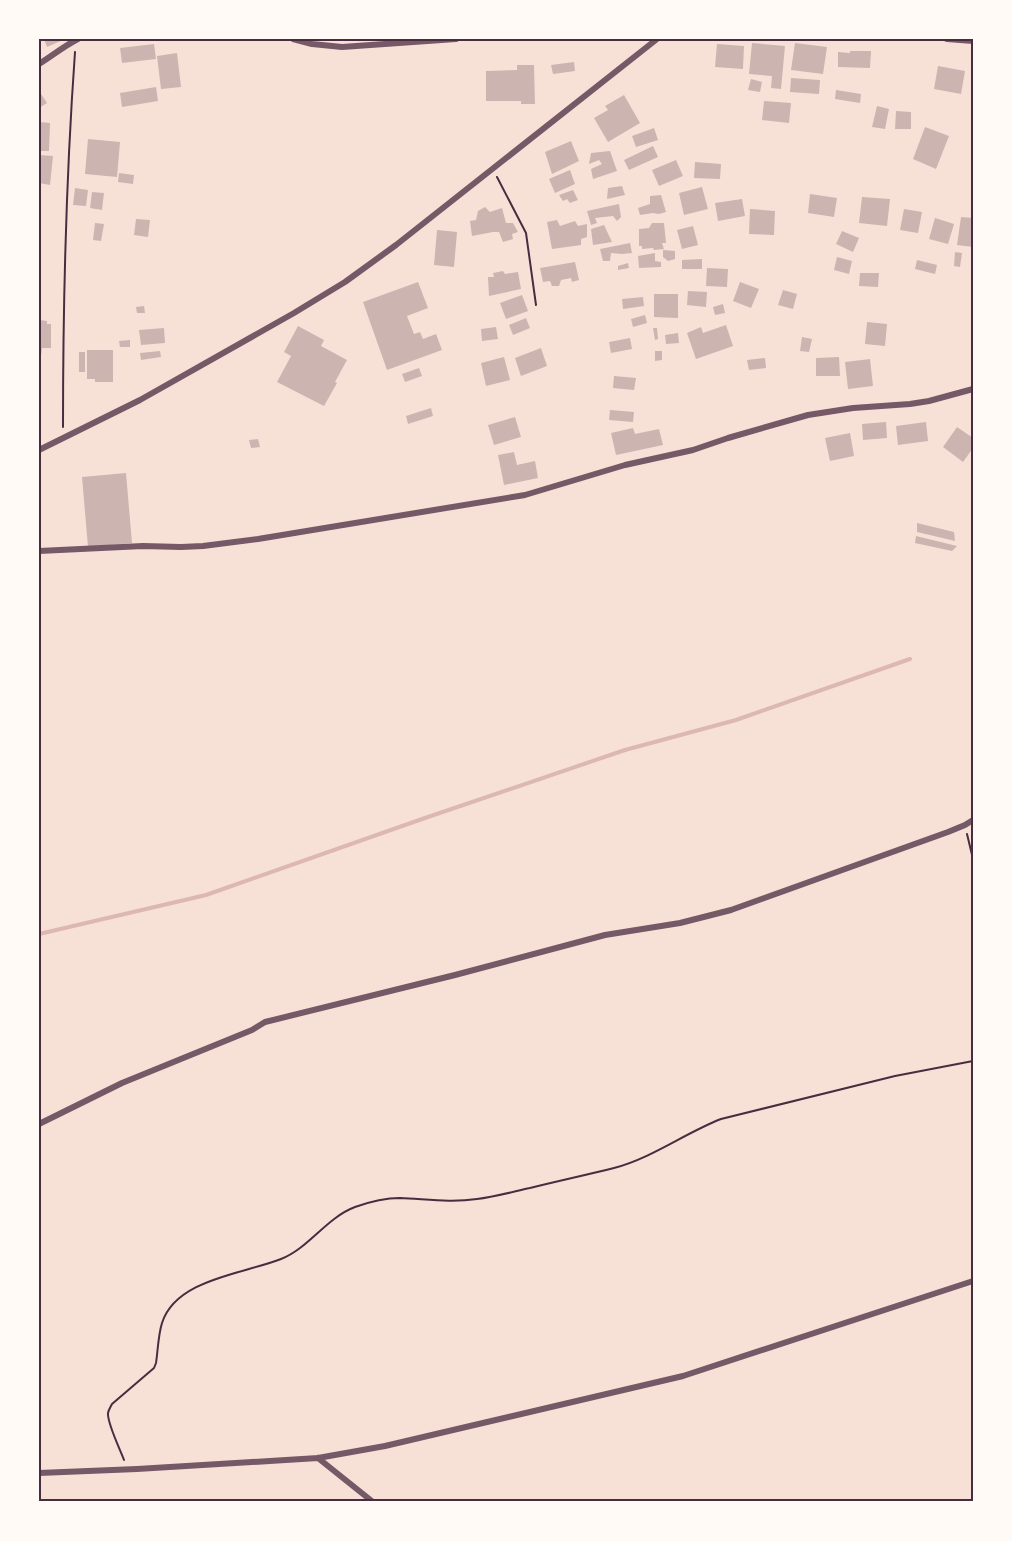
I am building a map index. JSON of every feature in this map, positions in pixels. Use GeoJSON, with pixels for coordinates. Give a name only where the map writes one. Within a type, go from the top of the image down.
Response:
{"type":"FeatureCollection","features":[{"type":"Feature","properties":{"kind":"street"},"geometry":{"type":"LineString","coordinates":[[293,39],[312,44],[342,47],[456,39]]}},
{"type":"Feature","properties":{"kind":"street"},"geometry":{"type":"LineString","coordinates":[[39,450],[140,400],[345,282],[396,245],[657,39]]}},
{"type":"Feature","properties":{"kind":"street"},"geometry":{"type":"LineString","coordinates":[[947,39],[973,41]]}},
{"type":"Feature","properties":{"kind":"street"},"geometry":{"type":"LineString","coordinates":[[39,64],[77,40]]}},
{"type":"Feature","properties":{"kind":"street"},"geometry":{"type":"LineString","coordinates":[[39,551],[212,545],[525,495],[625,465],[693,450],[808,415],[853,408],[910,404],[973,389]]}},
{"type":"Feature","properties":{"kind":"street"},"geometry":{"type":"LineString","coordinates":[[39,1124],[122,1083],[252,1030],[265,1022],[605,935],[680,923],[721,912],[965,825],[973,820]]}},
{"type":"Feature","properties":{"kind":"street"},"geometry":{"type":"LineString","coordinates":[[39,1473],[318,1458],[385,1446],[683,1376],[973,1281]]}},
{"type":"Feature","properties":{"kind":"street"},"geometry":{"type":"LineString","coordinates":[[318,1458],[373,1502]]}},
{"type":"Feature","properties":{"kind":"path"},"geometry":{"type":"LineString","coordinates":[[63,438],[64,257],[69,128],[77,40]]}},
{"type":"Feature","properties":{"kind":"path"},"geometry":{"type":"LineString","coordinates":[[493,169],[526,233],[536,305]]}},
{"type":"Feature","properties":{"kind":"path"},"geometry":{"type":"LineString","coordinates":[[965,825],[973,859]]}},
{"type":"Feature","properties":{"kind":"path"},"geometry":{"type":"LineString","coordinates":[[128,1470],[108,1416],[109,1410],[112,1404],[154,1368],[162,1323],[169,1308],[179,1297],[212,1280],[283,1258],[304,1245],[329,1222],[353,1208],[378,1200],[398,1198],[453,1202],[520,1190],[617,1167],[643,1157],[704,1125],[721,1119],[895,1076],[973,1061]]}},
{"type":"Feature","properties":{"kind":"building"},"geometry":{"type":"Polygon","coordinates":[[[44,39],[65,39],[47,47],[44,39]]]}},
{"type":"Feature","properties":{"kind":"building"},"geometry":{"type":"Polygon","coordinates":[[[752,43],[785,46],[781,89],[771,88],[772,76],[749,74],[752,43]]]}},
{"type":"Feature","properties":{"kind":"building"},"geometry":{"type":"Polygon","coordinates":[[[795,43],[827,47],[823,74],[791,70],[795,43]]]}},
{"type":"Feature","properties":{"kind":"building"},"geometry":{"type":"Polygon","coordinates":[[[154,44],[156,59],[122,63],[120,48],[154,44]]]}},
{"type":"Feature","properties":{"kind":"building"},"geometry":{"type":"Polygon","coordinates":[[[717,44],[744,46],[743,69],[715,67],[717,44]]]}},
{"type":"Feature","properties":{"kind":"building"},"geometry":{"type":"Polygon","coordinates":[[[850,51],[871,51],[870,68],[838,67],[838,52],[850,53],[850,51]]]}},
{"type":"Feature","properties":{"kind":"building"},"geometry":{"type":"Polygon","coordinates":[[[177,53],[181,87],[161,89],[157,56],[177,53]]]}},
{"type":"Feature","properties":{"kind":"building"},"geometry":{"type":"Polygon","coordinates":[[[574,62],[575,71],[553,74],[551,65],[574,62]]]}},
{"type":"Feature","properties":{"kind":"building"},"geometry":{"type":"Polygon","coordinates":[[[517,65],[534,65],[535,104],[521,104],[521,101],[486,101],[486,71],[517,70],[517,65]]]}},
{"type":"Feature","properties":{"kind":"building"},"geometry":{"type":"Polygon","coordinates":[[[938,66],[965,71],[961,94],[934,89],[938,66]]]}},
{"type":"Feature","properties":{"kind":"building"},"geometry":{"type":"Polygon","coordinates":[[[791,78],[820,80],[819,94],[790,92],[791,78]]]}},
{"type":"Feature","properties":{"kind":"building"},"geometry":{"type":"Polygon","coordinates":[[[751,79],[762,82],[760,92],[748,90],[751,79]]]}},
{"type":"Feature","properties":{"kind":"building"},"geometry":{"type":"Polygon","coordinates":[[[156,87],[158,101],[122,107],[120,93],[156,87]]]}},
{"type":"Feature","properties":{"kind":"building"},"geometry":{"type":"Polygon","coordinates":[[[836,90],[861,94],[860,103],[835,99],[836,90]]]}},
{"type":"Feature","properties":{"kind":"building"},"geometry":{"type":"Polygon","coordinates":[[[39,91],[47,103],[39,108],[39,91]]]}},
{"type":"Feature","properties":{"kind":"building"},"geometry":{"type":"Polygon","coordinates":[[[624,95],[640,123],[608,142],[594,118],[608,110],[605,106],[624,95]]]}},
{"type":"Feature","properties":{"kind":"building"},"geometry":{"type":"Polygon","coordinates":[[[764,101],[791,103],[789,123],[762,120],[764,101]]]}},
{"type":"Feature","properties":{"kind":"building"},"geometry":{"type":"Polygon","coordinates":[[[877,106],[889,109],[885,129],[872,127],[877,106]]]}},
{"type":"Feature","properties":{"kind":"building"},"geometry":{"type":"Polygon","coordinates":[[[896,111],[911,112],[911,129],[895,129],[896,111]]]}},
{"type":"Feature","properties":{"kind":"building"},"geometry":{"type":"Polygon","coordinates":[[[39,122],[50,123],[49,151],[39,151],[39,122]]]}},
{"type":"Feature","properties":{"kind":"building"},"geometry":{"type":"Polygon","coordinates":[[[925,127],[949,136],[936,169],[913,159],[925,127]]]}},
{"type":"Feature","properties":{"kind":"building"},"geometry":{"type":"Polygon","coordinates":[[[654,128],[658,140],[636,147],[632,136],[654,128]]]}},
{"type":"Feature","properties":{"kind":"building"},"geometry":{"type":"Polygon","coordinates":[[[88,139],[120,142],[117,177],[85,174],[88,139]]]}},
{"type":"Feature","properties":{"kind":"building"},"geometry":{"type":"Polygon","coordinates":[[[571,141],[579,161],[552,174],[545,152],[571,141]]]}},
{"type":"Feature","properties":{"kind":"building"},"geometry":{"type":"Polygon","coordinates":[[[653,146],[658,157],[629,170],[624,160],[653,146]]]}},
{"type":"Feature","properties":{"kind":"building"},"geometry":{"type":"Polygon","coordinates":[[[610,151],[617,171],[593,179],[591,169],[602,164],[599,160],[589,164],[591,153],[610,151]]]}},
{"type":"Feature","properties":{"kind":"building"},"geometry":{"type":"Polygon","coordinates":[[[39,155],[53,156],[50,185],[39,183],[39,155]]]}},
{"type":"Feature","properties":{"kind":"building"},"geometry":{"type":"Polygon","coordinates":[[[676,160],[683,176],[659,186],[652,170],[676,160]]]}},
{"type":"Feature","properties":{"kind":"building"},"geometry":{"type":"Polygon","coordinates":[[[695,162],[721,164],[720,179],[694,178],[695,162]]]}},
{"type":"Feature","properties":{"kind":"building"},"geometry":{"type":"Polygon","coordinates":[[[570,170],[575,184],[555,193],[549,179],[570,170]]]}},
{"type":"Feature","properties":{"kind":"building"},"geometry":{"type":"Polygon","coordinates":[[[119,173],[134,175],[133,184],[118,182],[119,173]]]}},
{"type":"Feature","properties":{"kind":"building"},"geometry":{"type":"Polygon","coordinates":[[[622,186],[625,195],[607,199],[608,188],[622,186]]]}},
{"type":"Feature","properties":{"kind":"building"},"geometry":{"type":"Polygon","coordinates":[[[702,187],[708,209],[684,215],[679,193],[702,187]]]}},
{"type":"Feature","properties":{"kind":"building"},"geometry":{"type":"Polygon","coordinates":[[[75,188],[88,190],[86,206],[73,205],[75,188]]]}},
{"type":"Feature","properties":{"kind":"building"},"geometry":{"type":"Polygon","coordinates":[[[573,190],[578,200],[570,203],[567,199],[563,201],[559,195],[573,190]]]}},
{"type":"Feature","properties":{"kind":"building"},"geometry":{"type":"Polygon","coordinates":[[[92,192],[104,193],[102,210],[90,208],[92,192]]]}},
{"type":"Feature","properties":{"kind":"building"},"geometry":{"type":"Polygon","coordinates":[[[810,194],[837,198],[834,217],[808,213],[810,194]]]}},
{"type":"Feature","properties":{"kind":"building"},"geometry":{"type":"Polygon","coordinates":[[[661,195],[666,212],[640,215],[638,208],[650,204],[650,196],[661,195]]]}},
{"type":"Feature","properties":{"kind":"building"},"geometry":{"type":"Polygon","coordinates":[[[862,197],[890,199],[887,226],[859,223],[862,197]]]}},
{"type":"Feature","properties":{"kind":"building"},"geometry":{"type":"Polygon","coordinates":[[[742,199],[745,216],[718,221],[715,203],[742,199]]]}},
{"type":"Feature","properties":{"kind":"building"},"geometry":{"type":"Polygon","coordinates":[[[619,204],[621,217],[617,221],[613,216],[595,218],[597,223],[591,225],[587,211],[619,204]]]}},
{"type":"Feature","properties":{"kind":"building"},"geometry":{"type":"Polygon","coordinates":[[[485,207],[490,212],[502,208],[506,223],[513,223],[518,232],[512,234],[513,239],[503,242],[499,232],[472,236],[470,221],[476,220],[478,211],[485,207]]]}},
{"type":"Feature","properties":{"kind":"building"},"geometry":{"type":"Polygon","coordinates":[[[750,209],[775,211],[774,235],[749,234],[750,209]]]}},
{"type":"Feature","properties":{"kind":"building"},"geometry":{"type":"Polygon","coordinates":[[[904,209],[922,212],[918,233],[900,230],[904,209]]]}},
{"type":"Feature","properties":{"kind":"building"},"geometry":{"type":"Polygon","coordinates":[[[961,217],[973,218],[973,247],[957,245],[961,217]]]}},
{"type":"Feature","properties":{"kind":"building"},"geometry":{"type":"Polygon","coordinates":[[[935,218],[954,224],[948,244],[929,239],[935,218]]]}},
{"type":"Feature","properties":{"kind":"building"},"geometry":{"type":"Polygon","coordinates":[[[136,219],[150,220],[148,237],[134,235],[136,219]]]}},
{"type":"Feature","properties":{"kind":"building"},"geometry":{"type":"Polygon","coordinates":[[[557,220],[560,226],[575,221],[578,226],[587,224],[587,237],[581,239],[581,245],[552,249],[547,222],[557,220]]]}},
{"type":"Feature","properties":{"kind":"building"},"geometry":{"type":"Polygon","coordinates":[[[95,223],[104,224],[101,241],[93,240],[95,223]]]}},
{"type":"Feature","properties":{"kind":"building"},"geometry":{"type":"Polygon","coordinates":[[[652,223],[664,223],[666,243],[662,243],[664,249],[642,249],[642,246],[639,246],[639,229],[649,228],[652,223]]]}},
{"type":"Feature","properties":{"kind":"building"},"geometry":{"type":"Polygon","coordinates":[[[604,225],[612,242],[593,245],[591,229],[604,225]]]}},
{"type":"Feature","properties":{"kind":"building"},"geometry":{"type":"Polygon","coordinates":[[[693,226],[698,245],[682,249],[677,230],[693,226]]]}},
{"type":"Feature","properties":{"kind":"building"},"geometry":{"type":"Polygon","coordinates":[[[437,230],[457,232],[454,267],[434,265],[437,230]]]}},
{"type":"Feature","properties":{"kind":"building"},"geometry":{"type":"Polygon","coordinates":[[[842,231],[859,238],[853,252],[836,244],[842,231]]]}},
{"type":"Feature","properties":{"kind":"building"},"geometry":{"type":"Polygon","coordinates":[[[630,243],[632,253],[611,253],[610,261],[603,261],[600,249],[630,243]]]}},
{"type":"Feature","properties":{"kind":"building"},"geometry":{"type":"Polygon","coordinates":[[[663,250],[675,251],[675,259],[668,261],[663,257],[663,250]]]}},
{"type":"Feature","properties":{"kind":"building"},"geometry":{"type":"Polygon","coordinates":[[[955,252],[962,253],[960,267],[954,266],[955,252]]]}},
{"type":"Feature","properties":{"kind":"building"},"geometry":{"type":"Polygon","coordinates":[[[655,253],[655,261],[661,262],[661,267],[639,268],[638,256],[655,253]]]}},
{"type":"Feature","properties":{"kind":"building"},"geometry":{"type":"Polygon","coordinates":[[[837,257],[852,261],[849,274],[834,270],[837,257]]]}},
{"type":"Feature","properties":{"kind":"building"},"geometry":{"type":"Polygon","coordinates":[[[702,259],[702,269],[682,269],[682,260],[702,259]]]}},
{"type":"Feature","properties":{"kind":"building"},"geometry":{"type":"Polygon","coordinates":[[[917,260],[937,265],[935,274],[915,269],[917,260]]]}},
{"type":"Feature","properties":{"kind":"building"},"geometry":{"type":"Polygon","coordinates":[[[575,262],[579,280],[572,282],[571,278],[561,280],[559,286],[552,286],[550,281],[543,282],[540,268],[575,262]]]}},
{"type":"Feature","properties":{"kind":"building"},"geometry":{"type":"Polygon","coordinates":[[[628,263],[629,268],[618,270],[618,266],[628,263]]]}},
{"type":"Feature","properties":{"kind":"building"},"geometry":{"type":"Polygon","coordinates":[[[707,268],[728,269],[727,287],[706,286],[707,268]]]}},
{"type":"Feature","properties":{"kind":"building"},"geometry":{"type":"Polygon","coordinates":[[[503,271],[505,274],[518,272],[521,289],[489,296],[488,277],[494,277],[493,273],[503,271]]]}},
{"type":"Feature","properties":{"kind":"building"},"geometry":{"type":"Polygon","coordinates":[[[860,273],[879,273],[878,287],[859,286],[860,273]]]}},
{"type":"Feature","properties":{"kind":"building"},"geometry":{"type":"Polygon","coordinates":[[[418,282],[428,308],[407,316],[414,334],[420,332],[423,339],[436,334],[442,350],[387,370],[363,302],[418,282]]]}},
{"type":"Feature","properties":{"kind":"building"},"geometry":{"type":"Polygon","coordinates":[[[740,282],[759,289],[751,308],[733,301],[740,282]]]}},
{"type":"Feature","properties":{"kind":"building"},"geometry":{"type":"Polygon","coordinates":[[[783,290],[797,294],[793,309],[778,305],[783,290]]]}},
{"type":"Feature","properties":{"kind":"building"},"geometry":{"type":"Polygon","coordinates":[[[688,291],[707,292],[706,307],[687,305],[688,291]]]}},
{"type":"Feature","properties":{"kind":"building"},"geometry":{"type":"Polygon","coordinates":[[[654,294],[678,294],[678,318],[654,317],[654,294]]]}},
{"type":"Feature","properties":{"kind":"building"},"geometry":{"type":"Polygon","coordinates":[[[522,295],[528,311],[506,319],[500,303],[522,295]]]}},
{"type":"Feature","properties":{"kind":"building"},"geometry":{"type":"Polygon","coordinates":[[[643,297],[644,306],[623,309],[622,299],[643,297]]]}},
{"type":"Feature","properties":{"kind":"building"},"geometry":{"type":"Polygon","coordinates":[[[723,304],[725,313],[715,315],[713,307],[723,304]]]}},
{"type":"Feature","properties":{"kind":"building"},"geometry":{"type":"Polygon","coordinates":[[[144,306],[145,313],[137,313],[136,307],[144,306]]]}},
{"type":"Feature","properties":{"kind":"building"},"geometry":{"type":"Polygon","coordinates":[[[645,315],[647,323],[633,327],[631,319],[645,315]]]}},
{"type":"Feature","properties":{"kind":"building"},"geometry":{"type":"Polygon","coordinates":[[[526,318],[530,328],[513,335],[509,325],[526,318]]]}},
{"type":"Feature","properties":{"kind":"building"},"geometry":{"type":"Polygon","coordinates":[[[39,320],[51,324],[51,348],[42,348],[41,356],[39,356],[39,320]]]}},
{"type":"Feature","properties":{"kind":"building"},"geometry":{"type":"Polygon","coordinates":[[[867,322],[887,324],[885,346],[865,344],[867,322]]]}},
{"type":"Feature","properties":{"kind":"building"},"geometry":{"type":"Polygon","coordinates":[[[726,325],[733,346],[696,359],[687,333],[701,327],[703,333],[726,325]]]}},
{"type":"Feature","properties":{"kind":"building"},"geometry":{"type":"Polygon","coordinates":[[[298,326],[324,340],[321,346],[347,360],[324,406],[277,382],[291,356],[284,352],[298,326]]]}},
{"type":"Feature","properties":{"kind":"building"},"geometry":{"type":"Polygon","coordinates":[[[496,327],[498,339],[482,341],[481,329],[496,327]]]}},
{"type":"Feature","properties":{"kind":"building"},"geometry":{"type":"Polygon","coordinates":[[[164,328],[165,343],[141,345],[139,330],[164,328]]]}},
{"type":"Feature","properties":{"kind":"building"},"geometry":{"type":"Polygon","coordinates":[[[653,328],[657,328],[658,339],[655,340],[653,328]]]}},
{"type":"Feature","properties":{"kind":"building"},"geometry":{"type":"Polygon","coordinates":[[[678,333],[679,343],[666,344],[665,335],[678,333]]]}},
{"type":"Feature","properties":{"kind":"building"},"geometry":{"type":"Polygon","coordinates":[[[802,337],[812,339],[809,352],[800,351],[802,337]]]}},
{"type":"Feature","properties":{"kind":"building"},"geometry":{"type":"Polygon","coordinates":[[[630,338],[632,349],[611,353],[609,342],[630,338]]]}},
{"type":"Feature","properties":{"kind":"building"},"geometry":{"type":"Polygon","coordinates":[[[130,340],[130,347],[120,347],[119,341],[130,340]]]}},
{"type":"Feature","properties":{"kind":"building"},"geometry":{"type":"Polygon","coordinates":[[[541,348],[547,366],[521,376],[515,358],[541,348]]]}},
{"type":"Feature","properties":{"kind":"building"},"geometry":{"type":"Polygon","coordinates":[[[87,350],[113,350],[113,382],[95,382],[95,379],[87,379],[87,350]]]}},
{"type":"Feature","properties":{"kind":"building"},"geometry":{"type":"Polygon","coordinates":[[[160,351],[161,357],[141,360],[140,353],[160,351]]]}},
{"type":"Feature","properties":{"kind":"building"},"geometry":{"type":"Polygon","coordinates":[[[655,351],[662,351],[662,360],[655,361],[655,351]]]}},
{"type":"Feature","properties":{"kind":"building"},"geometry":{"type":"Polygon","coordinates":[[[79,352],[85,352],[85,372],[79,372],[79,352]]]}},
{"type":"Feature","properties":{"kind":"building"},"geometry":{"type":"Polygon","coordinates":[[[504,357],[510,380],[486,386],[481,363],[504,357]]]}},
{"type":"Feature","properties":{"kind":"building"},"geometry":{"type":"Polygon","coordinates":[[[839,357],[840,376],[816,376],[816,358],[839,357]]]}},
{"type":"Feature","properties":{"kind":"building"},"geometry":{"type":"Polygon","coordinates":[[[765,358],[766,368],[749,370],[747,360],[765,358]]]}},
{"type":"Feature","properties":{"kind":"building"},"geometry":{"type":"Polygon","coordinates":[[[870,359],[873,386],[848,389],[845,362],[870,359]]]}},
{"type":"Feature","properties":{"kind":"building"},"geometry":{"type":"Polygon","coordinates":[[[419,368],[422,376],[405,382],[402,374],[419,368]]]}},
{"type":"Feature","properties":{"kind":"building"},"geometry":{"type":"Polygon","coordinates":[[[614,376],[636,378],[634,390],[613,388],[614,376]]]}},
{"type":"Feature","properties":{"kind":"building"},"geometry":{"type":"Polygon","coordinates":[[[431,408],[433,416],[408,424],[406,416],[431,408]]]}},
{"type":"Feature","properties":{"kind":"building"},"geometry":{"type":"Polygon","coordinates":[[[610,410],[634,412],[633,422],[609,420],[610,410]]]}},
{"type":"Feature","properties":{"kind":"building"},"geometry":{"type":"Polygon","coordinates":[[[515,417],[521,437],[494,445],[488,425],[515,417]]]}},
{"type":"Feature","properties":{"kind":"building"},"geometry":{"type":"Polygon","coordinates":[[[886,422],[887,438],[863,440],[862,424],[886,422]]]}},
{"type":"Feature","properties":{"kind":"building"},"geometry":{"type":"Polygon","coordinates":[[[926,422],[928,441],[898,445],[896,426],[926,422]]]}},
{"type":"Feature","properties":{"kind":"building"},"geometry":{"type":"Polygon","coordinates":[[[957,427],[973,438],[973,448],[963,462],[943,447],[957,427]]]}},
{"type":"Feature","properties":{"kind":"building"},"geometry":{"type":"Polygon","coordinates":[[[633,428],[635,434],[659,429],[663,445],[616,455],[611,433],[633,428]]]}},
{"type":"Feature","properties":{"kind":"building"},"geometry":{"type":"Polygon","coordinates":[[[850,433],[854,456],[830,461],[825,438],[850,433]]]}},
{"type":"Feature","properties":{"kind":"building"},"geometry":{"type":"Polygon","coordinates":[[[258,439],[260,447],[251,448],[249,440],[258,439]]]}},
{"type":"Feature","properties":{"kind":"building"},"geometry":{"type":"Polygon","coordinates":[[[514,452],[517,465],[535,461],[538,478],[504,485],[498,455],[514,452]]]}},
{"type":"Feature","properties":{"kind":"building"},"geometry":{"type":"Polygon","coordinates":[[[126,473],[132,543],[88,547],[82,477],[126,473]]]}},
{"type":"Feature","properties":{"kind":"building"},"geometry":{"type":"Polygon","coordinates":[[[917,523],[954,532],[955,541],[917,532],[917,523]]]}},
{"type":"Feature","properties":{"kind":"building"},"geometry":{"type":"Polygon","coordinates":[[[916,536],[957,546],[952,551],[915,543],[916,536]]]}},
{"type":"Feature","properties":{"kind":"waterway"},"geometry":{"type":"LineString","coordinates":[[39,934],[206,895],[625,750],[736,720],[910,659]]}}]}
